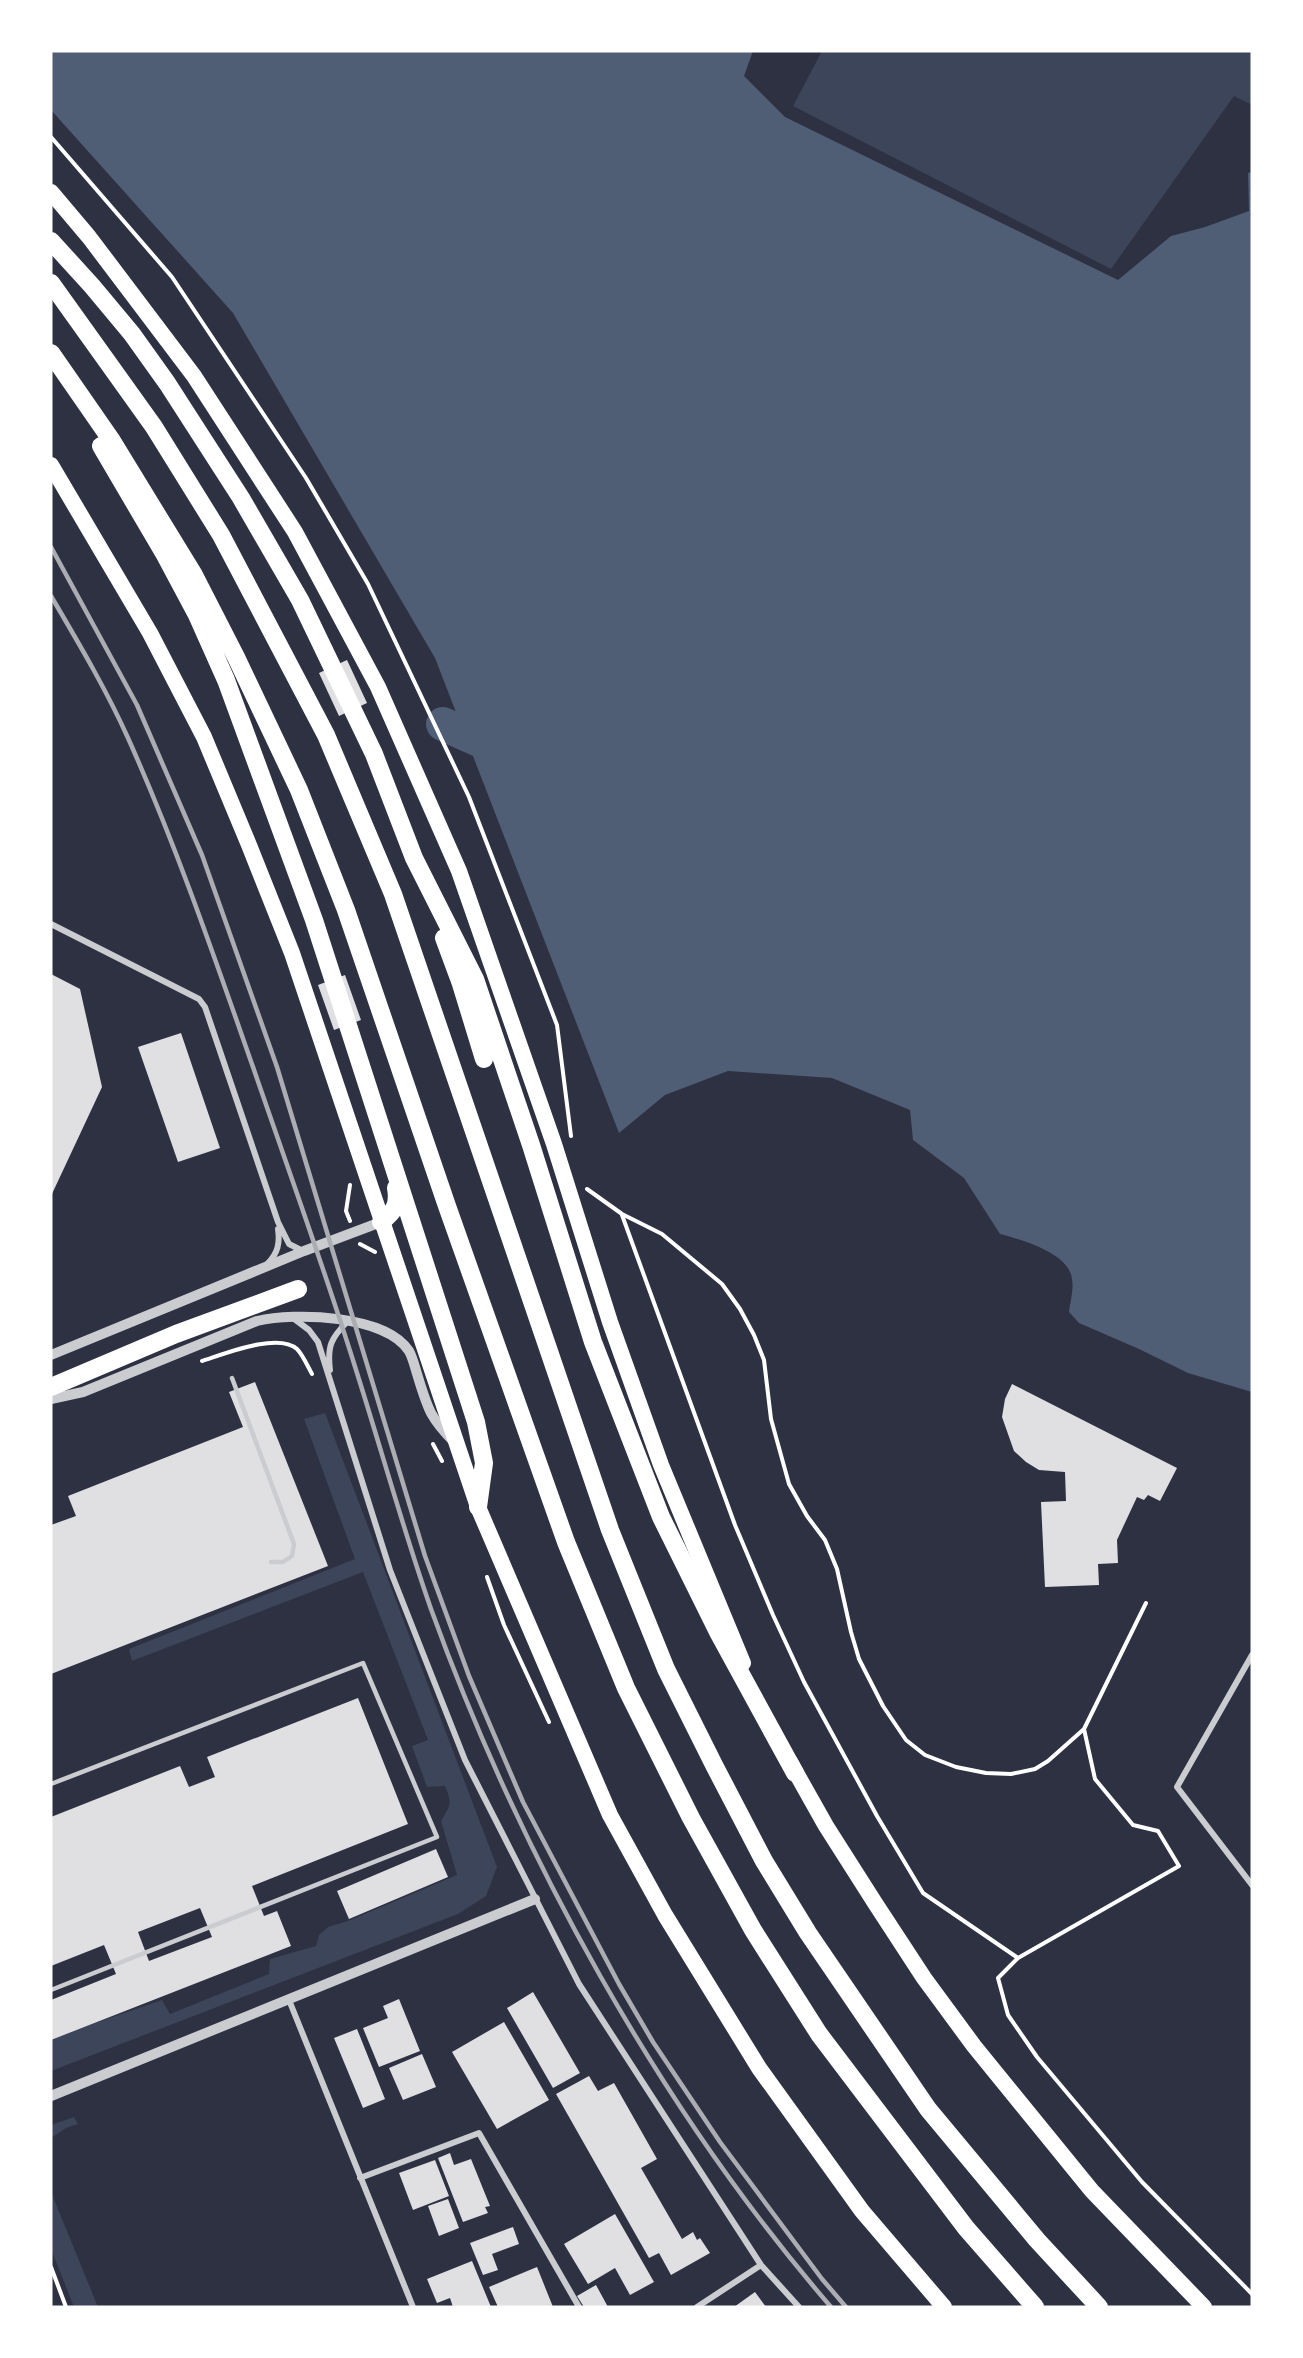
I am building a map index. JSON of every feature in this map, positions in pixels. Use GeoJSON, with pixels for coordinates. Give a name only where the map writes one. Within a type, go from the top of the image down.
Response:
{"type":"FeatureCollection","features":[{"type":"Feature","properties":{"kind":"highway"},"geometry":{"type":"LineString","coordinates":[[51,192],[89,237],[207,395],[296,532],[378,687],[459,871],[554,1144],[610,1322],[661,1466],[729,1631],[795,1773]]}},
{"type":"Feature","properties":{"kind":"highway"},"geometry":{"type":"LineString","coordinates":[[51,241],[132,334],[167,383],[241,498],[300,600],[374,754],[461,984],[484,1059]]}},
{"type":"Feature","properties":{"kind":"highway"},"geometry":{"type":"LineString","coordinates":[[51,283],[154,427],[221,535],[326,735],[393,894],[609,1530],[666,1669],[714,1765],[764,1861],[808,1933],[928,2109],[1037,2240],[1099,2307]]}},
{"type":"Feature","properties":{"kind":"highway"},"geometry":{"type":"LineString","coordinates":[[51,353],[60,374],[165,555],[197,615],[226,680],[314,920],[476,1422],[484,1463],[478,1507]]}},
{"type":"Feature","properties":{"kind":"highway"},"geometry":{"type":"LineString","coordinates":[[60,374],[148,498],[194,575],[299,790],[345,910],[566,1542],[626,1688],[686,1808],[753,1930],[819,2034],[966,2228],[1035,2307]]}},
{"type":"Feature","properties":{"kind":"highway"},"geometry":{"type":"LineString","coordinates":[[51,465],[150,633],[204,737],[292,953],[478,1507],[610,1815],[664,1915],[759,2068],[862,2211],[944,2307]]}},
{"type":"Feature","properties":{"kind":"highway"},"geometry":{"type":"LineString","coordinates":[[414,858],[474,979],[509,1077],[593,1341],[661,1517],[719,1634],[826,1826],[905,1950],[974,2046],[1092,2191],[1203,2307]]}},
{"type":"Feature","properties":{"kind":"highway"},"geometry":{"type":"LineString","coordinates":[[381,1222],[392,1213],[397,1203],[397,1190],[389,1155]]}},
{"type":"Feature","properties":{"kind":"highway"},"geometry":{"type":"LineString","coordinates":[[51,1387],[176,1334],[298,1289]]}},
{"type":"Feature","properties":{"kind":"street"},"geometry":{"type":"LineString","coordinates":[[51,924],[199,999],[205,1007],[278,1222],[289,1244],[304,1251]]}},
{"type":"Feature","properties":{"kind":"street"},"geometry":{"type":"LineString","coordinates":[[261,1270],[276,1255],[279,1246],[278,1222]]}},
{"type":"Feature","properties":{"kind":"street"},"geometry":{"type":"LineString","coordinates":[[51,1355],[304,1251],[381,1222]]}},
{"type":"Feature","properties":{"kind":"street"},"geometry":{"type":"LineString","coordinates":[[51,1399],[82,1392],[272,1317],[348,1320],[399,1339],[410,1352],[428,1410],[436,1425],[455,1443]]}},
{"type":"Feature","properties":{"kind":"street"},"geometry":{"type":"LineString","coordinates":[[293,1317],[318,1341],[390,1570],[465,1760],[535,1899],[579,1984],[761,2265],[799,2307]]}},
{"type":"Feature","properties":{"kind":"street"},"geometry":{"type":"LineString","coordinates":[[333,1388],[328,1349],[336,1333],[348,1320]]}},
{"type":"Feature","properties":{"kind":"street"},"geometry":{"type":"LineString","coordinates":[[1252,1655],[1177,1787],[1252,1885]]}},
{"type":"Feature","properties":{"kind":"street"},"geometry":{"type":"LineString","coordinates":[[51,2096],[535,1899]]}},
{"type":"Feature","properties":{"kind":"street"},"geometry":{"type":"LineString","coordinates":[[289,2000],[413,2307]]}},
{"type":"Feature","properties":{"kind":"street"},"geometry":{"type":"LineString","coordinates":[[360,2178],[479,2133],[579,2307]]}},
{"type":"Feature","properties":{"kind":"street"},"geometry":{"type":"LineString","coordinates":[[697,2307],[761,2265]]}},
{"type":"Feature","properties":{"kind":"lane"},"geometry":{"type":"LineString","coordinates":[[232,1378],[294,1544],[292,1557],[283,1562],[271,1562]]}},
{"type":"Feature","properties":{"kind":"lane"},"geometry":{"type":"LineString","coordinates":[[51,1784],[363,1663],[437,1837],[51,1990]]}},
{"type":"Feature","properties":{"kind":"path"},"geometry":{"type":"LineString","coordinates":[[51,137],[172,277],[306,478],[368,584],[469,797],[557,1025],[572,1142]]}},
{"type":"Feature","properties":{"kind":"path"},"geometry":{"type":"LineString","coordinates":[[584,1181],[588,1191],[621,1214],[662,1234],[703,1266],[722,1284],[754,1335],[764,1360],[771,1419],[789,1484],[807,1516],[825,1540],[837,1569],[859,1659],[883,1706],[906,1740],[925,1755],[956,1767],[986,1773],[1011,1774],[1035,1769],[1048,1761],[1084,1729],[1146,1603]]}},
{"type":"Feature","properties":{"kind":"path"},"geometry":{"type":"LineString","coordinates":[[350,1182],[346,1210],[354,1233],[360,1244],[375,1252],[379,1263]]}},
{"type":"Feature","properties":{"kind":"path"},"geometry":{"type":"LineString","coordinates":[[621,1214],[735,1525],[804,1682],[922,1893],[1018,1958]]}},
{"type":"Feature","properties":{"kind":"path"},"geometry":{"type":"LineString","coordinates":[[199,1362],[239,1348],[281,1342],[298,1350],[312,1374]]}},
{"type":"Feature","properties":{"kind":"path"},"geometry":{"type":"LineString","coordinates":[[430,1437],[439,1455]]}},
{"type":"Feature","properties":{"kind":"path"},"geometry":{"type":"LineString","coordinates":[[1084,1729],[1095,1779],[1133,1825],[1158,1832],[1179,1866],[1018,1958],[998,1978],[1008,2015],[1037,2057],[1142,2182],[1252,2294]]}},
{"type":"Feature","properties":{"kind":"path"},"geometry":{"type":"LineString","coordinates":[[51,2267],[66,2307]]}},
{"type":"Feature","properties":{"kind":"shaded area"},"geometry":{"type":"Polygon","coordinates":[[[51,51],[753,51],[744,76],[785,117],[1118,280],[1171,236],[1205,227],[1249,211],[1248,173],[1252,172],[1252,1392],[1188,1373],[1079,1323],[1069,1312],[1073,1287],[1069,1270],[1063,1262],[1043,1249],[1000,1234],[964,1178],[913,1140],[910,1110],[832,1078],[728,1071],[665,1095],[619,1133],[435,658],[233,313],[51,110],[51,51]]]}},
{"type":"Feature","properties":{"kind":"shaded area"},"geometry":{"type":"Polygon","coordinates":[[[822,51],[1252,51],[1252,105],[1234,96],[1111,269],[793,106],[822,51]]]}},
{"type":"Feature","properties":{"kind":"shaded area"},"geometry":{"type":"Polygon","coordinates":[[[325,1413],[497,1867],[486,1896],[458,1914],[51,2071],[51,2038],[162,2000],[170,2014],[269,1974],[270,1959],[316,1946],[319,1935],[328,1927],[348,1921],[457,1875],[441,1821],[449,1807],[449,1796],[445,1786],[427,1787],[412,1746],[428,1740],[363,1572],[132,1661],[129,1649],[355,1559],[304,1419],[325,1413]]]}},
{"type":"Feature","properties":{"kind":"shaded area"},"geometry":{"type":"Polygon","coordinates":[[[74,2117],[78,2124],[66,2128],[51,2138],[51,2125],[74,2117]]]}},
{"type":"Feature","properties":{"kind":"shaded area"},"geometry":{"type":"Polygon","coordinates":[[[51,2192],[98,2307],[74,2307],[51,2249],[51,2192]]]}},
{"type":"Feature","properties":{"kind":"building"},"geometry":{"type":"Polygon","coordinates":[[[347,660],[367,703],[339,716],[319,673],[347,660]]]}},
{"type":"Feature","properties":{"kind":"building"},"geometry":{"type":"Polygon","coordinates":[[[51,974],[80,989],[102,1087],[51,1196],[51,974]]]}},
{"type":"Feature","properties":{"kind":"building"},"geometry":{"type":"Polygon","coordinates":[[[345,975],[361,1020],[334,1030],[318,985],[345,975]]]}},
{"type":"Feature","properties":{"kind":"building"},"geometry":{"type":"Polygon","coordinates":[[[181,1033],[220,1148],[178,1162],[138,1047],[181,1033]]]}},
{"type":"Feature","properties":{"kind":"building"},"geometry":{"type":"Polygon","coordinates":[[[255,1382],[328,1566],[51,1674],[51,1525],[76,1516],[68,1496],[243,1427],[229,1392],[255,1382]]]}},
{"type":"Feature","properties":{"kind":"building"},"geometry":{"type":"Polygon","coordinates":[[[1012,1384],[1177,1468],[1160,1501],[1148,1495],[1144,1500],[1137,1497],[1117,1540],[1118,1563],[1098,1564],[1099,1585],[1045,1587],[1041,1502],[1066,1501],[1065,1472],[1039,1470],[1014,1451],[1002,1417],[1005,1399],[1012,1384]]]}},
{"type":"Feature","properties":{"kind":"building"},"geometry":{"type":"Polygon","coordinates":[[[358,1698],[408,1824],[252,1886],[264,1916],[277,1911],[291,1946],[51,2040],[51,2000],[116,1974],[104,1945],[51,1966],[51,1817],[180,1766],[189,1787],[215,1777],[207,1757],[358,1698]],[[200,1908],[138,1932],[149,1961],[212,1937],[200,1908]]]}},
{"type":"Feature","properties":{"kind":"building"},"geometry":{"type":"Polygon","coordinates":[[[436,1849],[448,1877],[349,1919],[337,1891],[436,1849]]]}},
{"type":"Feature","properties":{"kind":"building"},"geometry":{"type":"Polygon","coordinates":[[[533,1992],[580,2073],[553,2088],[507,2008],[533,1992]]]}},
{"type":"Feature","properties":{"kind":"building"},"geometry":{"type":"Polygon","coordinates":[[[399,1999],[420,2051],[379,2067],[363,2028],[388,2018],[383,2006],[399,1999]]]}},
{"type":"Feature","properties":{"kind":"building"},"geometry":{"type":"Polygon","coordinates":[[[504,2022],[549,2100],[497,2129],[452,2052],[504,2022]]]}},
{"type":"Feature","properties":{"kind":"building"},"geometry":{"type":"Polygon","coordinates":[[[357,2029],[385,2099],[363,2108],[334,2038],[357,2029]]]}},
{"type":"Feature","properties":{"kind":"building"},"geometry":{"type":"Polygon","coordinates":[[[422,2054],[436,2087],[403,2100],[389,2068],[422,2054]]]}},
{"type":"Feature","properties":{"kind":"building"},"geometry":{"type":"Polygon","coordinates":[[[589,2076],[598,2091],[614,2083],[657,2159],[641,2168],[682,2239],[693,2232],[697,2240],[700,2238],[710,2253],[671,2275],[659,2253],[649,2258],[556,2094],[589,2076]]]}},
{"type":"Feature","properties":{"kind":"building"},"geometry":{"type":"Polygon","coordinates":[[[450,2153],[454,2165],[471,2159],[490,2206],[485,2207],[488,2213],[463,2222],[438,2158],[450,2153]]]}},
{"type":"Feature","properties":{"kind":"building"},"geometry":{"type":"Polygon","coordinates":[[[435,2160],[449,2196],[413,2210],[399,2173],[435,2160]]]}},
{"type":"Feature","properties":{"kind":"building"},"geometry":{"type":"Polygon","coordinates":[[[448,2199],[459,2228],[439,2236],[428,2206],[448,2199]]]}},
{"type":"Feature","properties":{"kind":"building"},"geometry":{"type":"Polygon","coordinates":[[[615,2214],[654,2282],[630,2295],[615,2268],[588,2284],[564,2244],[615,2214]]]}},
{"type":"Feature","properties":{"kind":"building"},"geometry":{"type":"Polygon","coordinates":[[[513,2227],[519,2244],[492,2254],[498,2270],[483,2275],[470,2243],[513,2227]]]}},
{"type":"Feature","properties":{"kind":"building"},"geometry":{"type":"Polygon","coordinates":[[[472,2261],[491,2307],[453,2307],[450,2298],[437,2303],[427,2279],[472,2261]]]}},
{"type":"Feature","properties":{"kind":"building"},"geometry":{"type":"Polygon","coordinates":[[[537,2267],[553,2307],[498,2307],[489,2287],[537,2267]]]}},
{"type":"Feature","properties":{"kind":"building"},"geometry":{"type":"Polygon","coordinates":[[[596,2285],[608,2307],[584,2307],[577,2296],[596,2285]]]}},
{"type":"Feature","properties":{"kind":"building"},"geometry":{"type":"Polygon","coordinates":[[[755,2292],[766,2307],[734,2307],[755,2292]]]}},
{"type":"Feature","properties":{"kind":"waterway"},"geometry":{"type":"LineString","coordinates":[[443,724],[508,753]]}},
{"type":"Feature","properties":{"kind":"railway"},"geometry":{"type":"LineString","coordinates":[[51,547],[137,705],[202,855],[277,1067],[425,1556],[469,1676],[523,1802],[619,1984],[653,2042],[720,2142],[822,2279],[846,2307]]}},
{"type":"Feature","properties":{"kind":"railway"},"geometry":{"type":"LineString","coordinates":[[51,596],[119,720],[146,778],[178,860],[224,984],[332,1296],[431,1609],[467,1702],[507,1794],[600,1976],[653,2064],[709,2149],[768,2230],[831,2307]]}}]}
